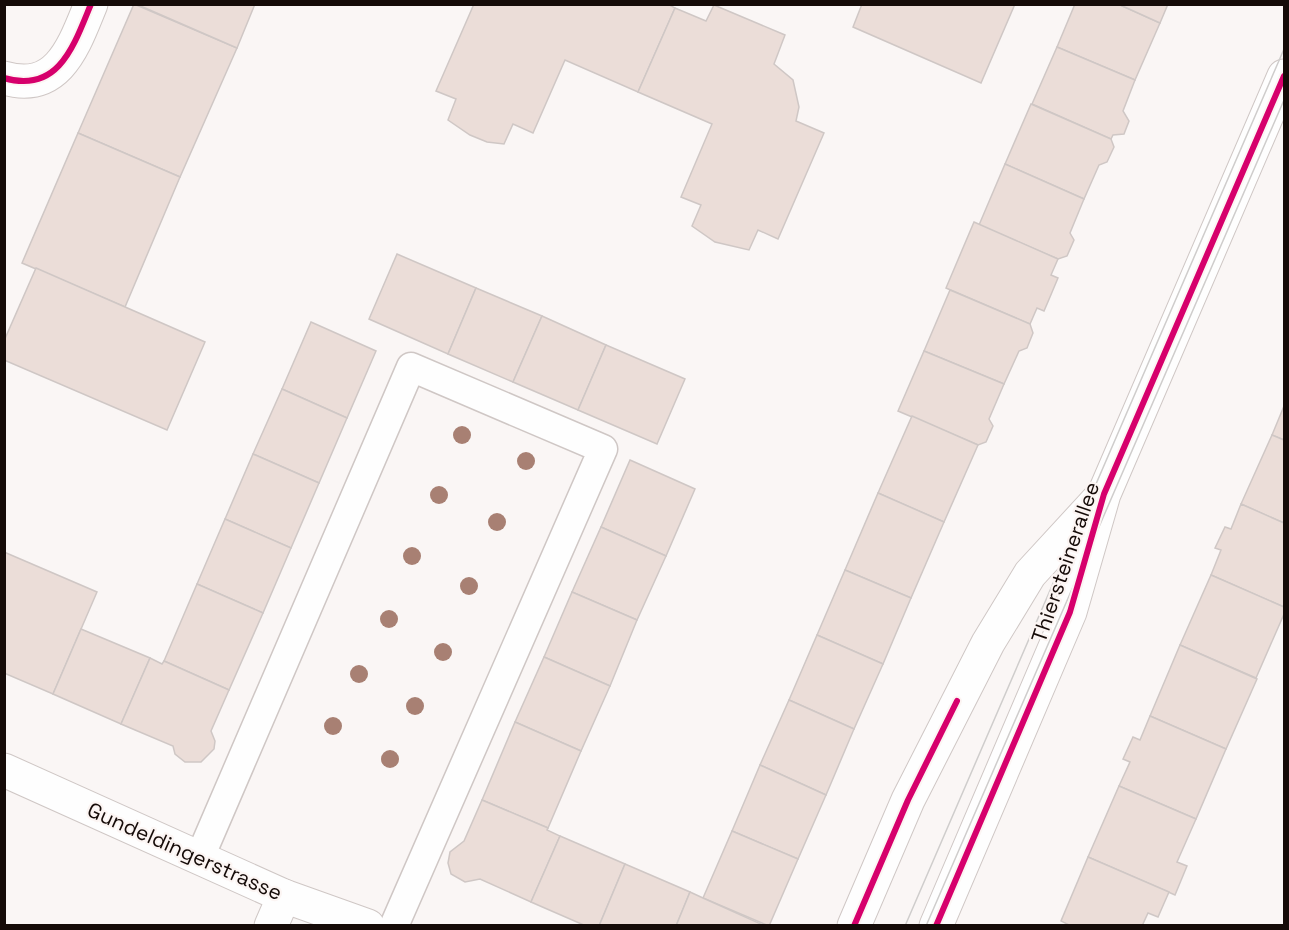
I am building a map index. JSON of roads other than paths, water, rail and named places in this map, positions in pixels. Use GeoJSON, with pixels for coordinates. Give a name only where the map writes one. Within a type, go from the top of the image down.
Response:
{"type":"FeatureCollection","features":[{"type":"Feature","properties":{"kind":"street"},"geometry":{"type":"LineString","coordinates":[[4,78],[19,83],[36,82],[57,69],[73,47],[91,4]]}},
{"type":"Feature","properties":{"kind":"street","name":"Thiersteinerallee"},"geometry":{"type":"LineString","coordinates":[[936,926],[1070,612],[1104,494],[1284,76]]}},
{"type":"Feature","properties":{"kind":"street","name":"Thiersteinerallee"},"geometry":{"type":"LineString","coordinates":[[854,926],[916,784],[988,643],[1030,574],[1104,494]]}},
{"type":"Feature","properties":{"kind":"street","name":"Gundeldingerstrasse"},"geometry":{"type":"LineString","coordinates":[[4,770],[284,896],[368,926]]}},
{"type":"Feature","properties":{"kind":"street"},"geometry":{"type":"LineString","coordinates":[[271,926],[284,896]]}},
{"type":"Feature","properties":{"kind":"lane"},"geometry":{"type":"LineString","coordinates":[[200,857],[411,367],[603,449],[394,926]]}},
{"type":"Feature","properties":{"kind":"tram line"},"geometry":{"type":"LineString","coordinates":[[905,926],[1284,49]]}},
{"type":"Feature","properties":{"kind":"tram line"},"geometry":{"type":"LineString","coordinates":[[926,926],[1284,100]]}}]}
